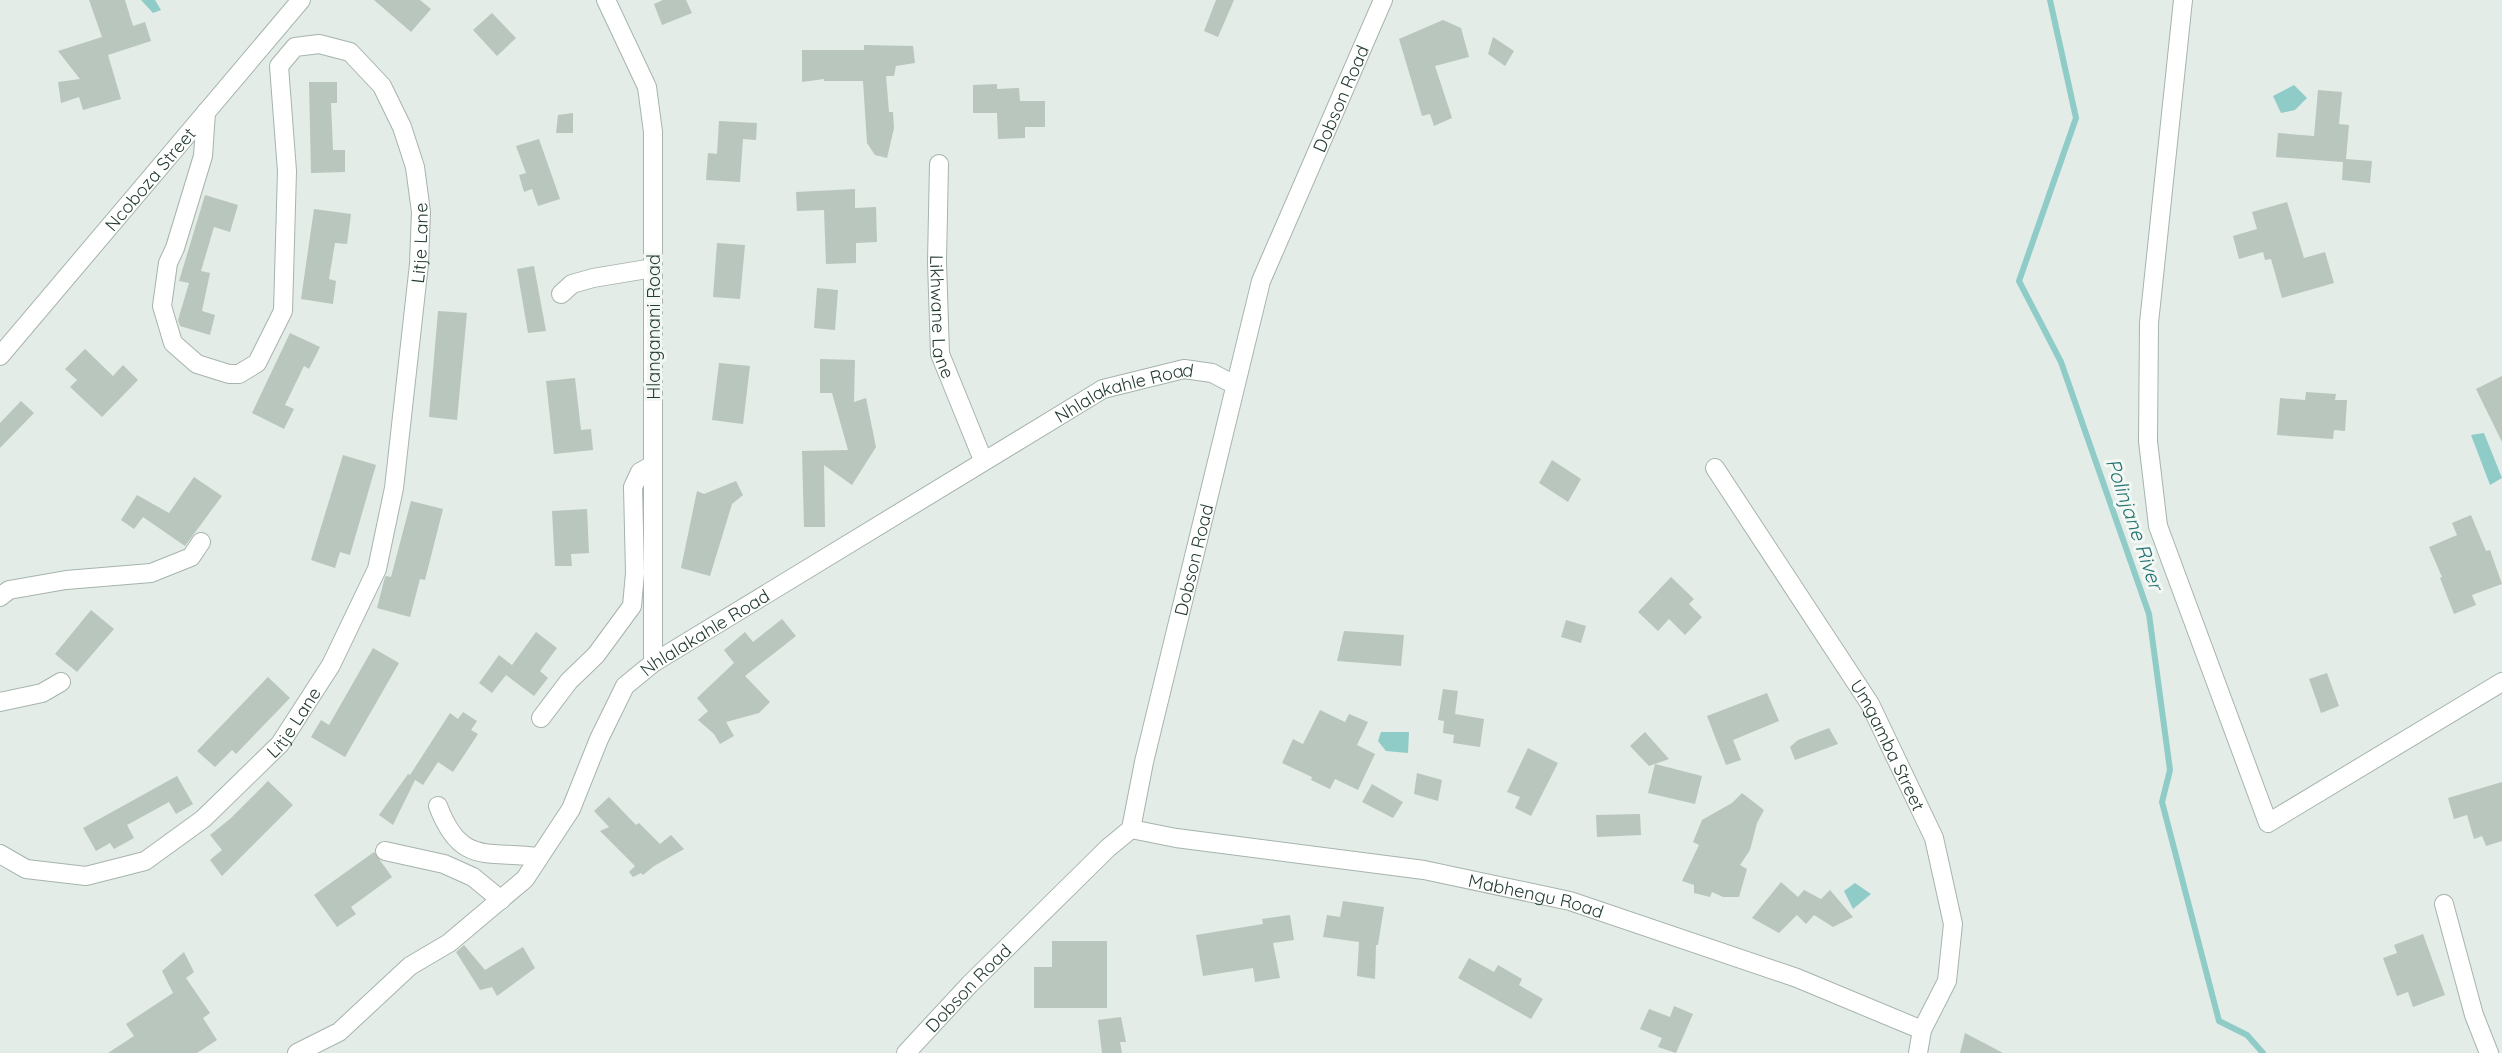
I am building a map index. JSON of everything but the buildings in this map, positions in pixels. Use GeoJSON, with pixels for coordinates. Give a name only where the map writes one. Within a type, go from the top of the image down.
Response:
{"type":"FeatureCollection","features":[{"type":"Feature","properties":{"kind":"street","name":"Ncoboza Street"},"geometry":{"type":"LineString","coordinates":[[0,357],[301,0]]}},
{"type":"Feature","properties":{"kind":"street","name":"Hlanganani Road"},"geometry":{"type":"LineString","coordinates":[[606,0],[646,87],[653,132],[653,663]]}},
{"type":"Feature","properties":{"kind":"street","name":"Dobson Road"},"geometry":{"type":"LineString","coordinates":[[906,1053],[970,984],[1108,848],[1131,829],[1144,762],[1261,280],[1383,0]]}},
{"type":"Feature","properties":{"kind":"street"},"geometry":{"type":"LineString","coordinates":[[2183,0],[2149,323],[2148,441],[2157,526],[2268,823],[2502,682]]}},
{"type":"Feature","properties":{"kind":"street","name":"Litje Lane"},"geometry":{"type":"LineString","coordinates":[[0,854],[26,869],[86,876],[145,861],[203,819],[280,744],[331,665],[377,569],[394,488],[419,264],[421,212],[415,167],[402,127],[382,86],[350,52],[319,44],[295,47],[279,66],[288,171],[283,311],[257,363],[239,374],[229,374],[197,364],[173,342],[162,306],[168,263],[175,248],[203,156],[207,112]]}},
{"type":"Feature","properties":{"kind":"street","name":"Likhwane Lane"},"geometry":{"type":"LineString","coordinates":[[939,164],[937,262],[940,354],[983,460]]}},
{"type":"Feature","properties":{"kind":"street"},"geometry":{"type":"LineString","coordinates":[[561,294],[572,284],[593,278],[653,268]]}},
{"type":"Feature","properties":{"kind":"street","name":"Nhlalakahle Road"},"geometry":{"type":"LineString","coordinates":[[297,1053],[339,1032],[410,966],[449,944],[525,879],[571,809],[599,739],[625,686],[653,663],[1103,389],[1184,369],[1212,373],[1235,385]]}},
{"type":"Feature","properties":{"kind":"street"},"geometry":{"type":"LineString","coordinates":[[541,718],[569,681],[596,655],[632,606],[636,573],[633,487],[640,472],[653,465]]}},
{"type":"Feature","properties":{"kind":"street","name":"Umgamba Street"},"geometry":{"type":"LineString","coordinates":[[1715,468],[1870,704],[1934,838],[1953,924],[1947,981],[1922,1030],[1918,1053]]}},
{"type":"Feature","properties":{"kind":"street"},"geometry":{"type":"LineString","coordinates":[[0,597],[9,590],[66,580],[151,573],[191,557],[201,542]]}},
{"type":"Feature","properties":{"kind":"street"},"geometry":{"type":"LineString","coordinates":[[0,702],[42,693],[61,682]]}},
{"type":"Feature","properties":{"kind":"street"},"geometry":{"type":"LineString","coordinates":[[438,806],[445,825],[461,846],[483,854],[539,857]]}},
{"type":"Feature","properties":{"kind":"street","name":"Mabhengu Road"},"geometry":{"type":"LineString","coordinates":[[1131,829],[1176,838],[1424,870],[1570,901],[1797,978],[1922,1030]]}},
{"type":"Feature","properties":{"kind":"street"},"geometry":{"type":"LineString","coordinates":[[385,851],[444,864],[472,877],[501,900]]}},
{"type":"Feature","properties":{"kind":"street"},"geometry":{"type":"LineString","coordinates":[[2444,904],[2474,1015],[2489,1053]]}},
{"type":"Feature","properties":{"kind":"water"},"geometry":{"type":"Polygon","coordinates":[[[141,0],[155,0],[161,10],[153,13],[141,0]]]}},
{"type":"Feature","properties":{"kind":"water"},"geometry":{"type":"Polygon","coordinates":[[[2294,85],[2307,98],[2295,110],[2281,113],[2273,96],[2294,85]]]}},
{"type":"Feature","properties":{"kind":"water"},"geometry":{"type":"Polygon","coordinates":[[[2484,433],[2502,478],[2490,485],[2471,435],[2484,433]]]}},
{"type":"Feature","properties":{"kind":"water"},"geometry":{"type":"Polygon","coordinates":[[[1381,732],[1409,732],[1408,753],[1386,751],[1378,741],[1381,732]]]}},
{"type":"Feature","properties":{"kind":"water"},"geometry":{"type":"Polygon","coordinates":[[[1855,883],[1871,894],[1853,909],[1844,891],[1855,883]]]}},
{"type":"Feature","properties":{"kind":"waterway","name":"Polinjane River"},"geometry":{"type":"LineString","coordinates":[[2050,0],[2076,118],[2019,281],[2061,362],[2149,614],[2170,770],[2162,802],[2219,1021],[2247,1035],[2263,1053]]}}]}
